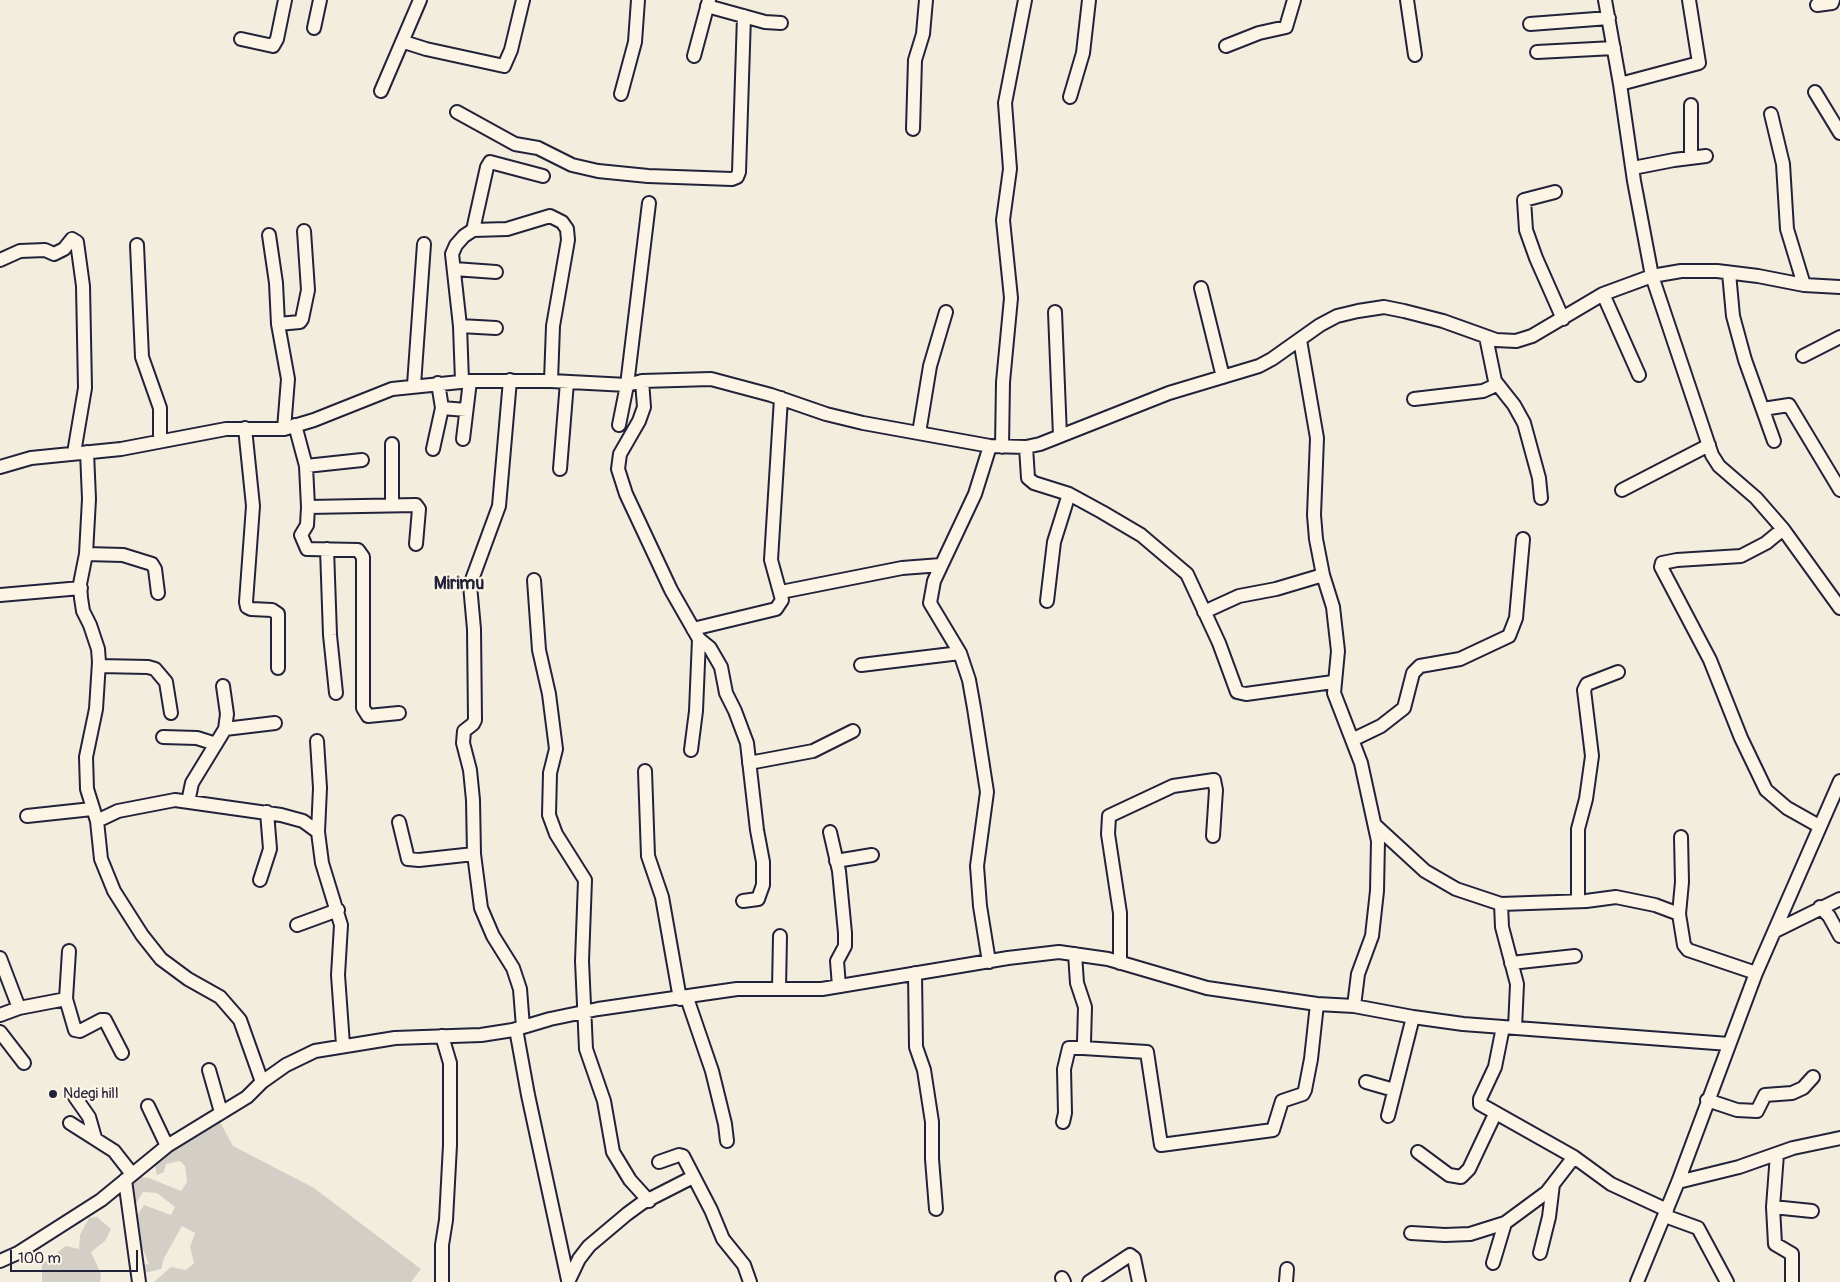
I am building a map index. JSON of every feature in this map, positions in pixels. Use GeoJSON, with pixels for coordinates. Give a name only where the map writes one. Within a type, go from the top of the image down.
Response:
{"type":"FeatureCollection","features":[{"type":"Feature","properties":{"kind":"street"},"geometry":{"type":"LineString","coordinates":[[241,39],[273,46],[277,39],[285,0]]}},
{"type":"Feature","properties":{"kind":"street"},"geometry":{"type":"LineString","coordinates":[[314,28],[320,0]]}},
{"type":"Feature","properties":{"kind":"street"},"geometry":{"type":"LineString","coordinates":[[381,91],[404,42],[420,0]]}},
{"type":"Feature","properties":{"kind":"street"},"geometry":{"type":"LineString","coordinates":[[404,42],[426,49],[504,66],[511,50],[523,0]]}},
{"type":"Feature","properties":{"kind":"street"},"geometry":{"type":"LineString","coordinates":[[620,94],[635,42],[638,0]]}},
{"type":"Feature","properties":{"kind":"street"},"geometry":{"type":"LineString","coordinates":[[913,129],[915,60],[923,34],[926,0]]}},
{"type":"Feature","properties":{"kind":"street"},"geometry":{"type":"LineString","coordinates":[[989,962],[980,906],[977,866],[987,792],[969,680],[960,653],[930,604],[934,581],[996,447],[1011,298],[1003,220],[1010,169],[1005,103],[1025,0]]}},
{"type":"Feature","properties":{"kind":"street"},"geometry":{"type":"LineString","coordinates":[[1070,97],[1083,54],[1089,0]]}},
{"type":"Feature","properties":{"kind":"street"},"geometry":{"type":"LineString","coordinates":[[1226,46],[1259,33],[1286,27],[1294,0]]}},
{"type":"Feature","properties":{"kind":"street"},"geometry":{"type":"LineString","coordinates":[[1407,0],[1415,55]]}},
{"type":"Feature","properties":{"kind":"street"},"geometry":{"type":"LineString","coordinates":[[1605,0],[1652,276],[1709,445],[1719,466],[1756,498],[1784,529],[1840,608]]}},
{"type":"Feature","properties":{"kind":"street"},"geometry":{"type":"LineString","coordinates":[[1620,84],[1699,63],[1689,0]]}},
{"type":"Feature","properties":{"kind":"street"},"geometry":{"type":"LineString","coordinates":[[1817,5],[1832,3],[1833,0]]}},
{"type":"Feature","properties":{"kind":"street"},"geometry":{"type":"LineString","coordinates":[[694,56],[708,3],[744,16],[781,23]]}},
{"type":"Feature","properties":{"kind":"street"},"geometry":{"type":"LineString","coordinates":[[456,112],[515,144],[538,148],[572,165],[598,171],[648,176],[732,179],[737,177],[739,172],[744,16]]}},
{"type":"Feature","properties":{"kind":"street"},"geometry":{"type":"LineString","coordinates":[[1530,24],[1609,18]]}},
{"type":"Feature","properties":{"kind":"street"},"geometry":{"type":"LineString","coordinates":[[1537,52],[1614,48]]}},
{"type":"Feature","properties":{"kind":"street"},"geometry":{"type":"LineString","coordinates":[[1814,92],[1840,133]]}},
{"type":"Feature","properties":{"kind":"street"},"geometry":{"type":"LineString","coordinates":[[1691,105],[1691,158]]}},
{"type":"Feature","properties":{"kind":"street"},"geometry":{"type":"LineString","coordinates":[[1771,114],[1783,164],[1787,228],[1804,285]]}},
{"type":"Feature","properties":{"kind":"street"},"geometry":{"type":"LineString","coordinates":[[1633,168],[1706,156]]}},
{"type":"Feature","properties":{"kind":"street"},"geometry":{"type":"LineString","coordinates":[[474,230],[487,166],[490,162],[543,176]]}},
{"type":"Feature","properties":{"kind":"street"},"geometry":{"type":"LineString","coordinates":[[1556,192],[1524,200],[1526,230],[1536,258],[1563,319]]}},
{"type":"Feature","properties":{"kind":"street"},"geometry":{"type":"LineString","coordinates":[[619,425],[627,385],[649,203]]}},
{"type":"Feature","properties":{"kind":"street"},"geometry":{"type":"LineString","coordinates":[[463,439],[466,381],[452,254],[456,245],[464,236],[474,230],[507,229],[550,216],[556,218],[567,229],[568,240],[552,326],[552,381]]}},
{"type":"Feature","properties":{"kind":"street"},"geometry":{"type":"LineString","coordinates":[[278,324],[300,322],[302,319],[308,290],[304,231]]}},
{"type":"Feature","properties":{"kind":"street"},"geometry":{"type":"LineString","coordinates":[[270,235],[278,324],[288,379],[289,427],[306,466],[307,525],[301,535],[307,549],[358,550],[363,557],[363,708],[368,716],[399,713]]}},
{"type":"Feature","properties":{"kind":"street"},"geometry":{"type":"LineString","coordinates":[[0,260],[20,250],[45,250],[54,254],[64,249],[72,239],[77,242],[83,286],[85,388],[80,453],[89,499],[86,554],[80,588],[83,612],[98,648],[99,666],[96,709],[86,757],[87,789],[95,815],[101,859],[106,874],[142,935],[167,964],[220,997],[231,1008],[246,1033],[262,1082]]}},
{"type":"Feature","properties":{"kind":"street"},"geometry":{"type":"LineString","coordinates":[[414,385],[424,244]]}},
{"type":"Feature","properties":{"kind":"street"},"geometry":{"type":"LineString","coordinates":[[137,245],[142,357],[160,408],[160,441]]}},
{"type":"Feature","properties":{"kind":"street"},"geometry":{"type":"LineString","coordinates":[[454,269],[496,272]]}},
{"type":"Feature","properties":{"kind":"street"},"geometry":{"type":"LineString","coordinates":[[0,468],[31,458],[80,453],[245,428],[289,427],[314,420],[392,389],[414,385],[510,380],[627,385],[642,381],[711,379],[854,421],[996,447],[1026,447],[1060,436],[1169,393],[1223,377],[1272,359],[1320,325],[1337,316],[1384,307],[1443,321],[1496,340],[1516,341],[1532,336],[1602,294],[1652,276],[1681,271],[1729,273],[1804,285],[1840,287]]}},
{"type":"Feature","properties":{"kind":"street"},"geometry":{"type":"LineString","coordinates":[[1729,273],[1733,316],[1745,360],[1774,441]]}},
{"type":"Feature","properties":{"kind":"street"},"geometry":{"type":"LineString","coordinates":[[1201,288],[1223,377]]}},
{"type":"Feature","properties":{"kind":"street"},"geometry":{"type":"LineString","coordinates":[[1602,294],[1639,375]]}},
{"type":"Feature","properties":{"kind":"street"},"geometry":{"type":"LineString","coordinates":[[919,432],[930,366],[946,312]]}},
{"type":"Feature","properties":{"kind":"street"},"geometry":{"type":"LineString","coordinates":[[1055,312],[1060,436]]}},
{"type":"Feature","properties":{"kind":"street"},"geometry":{"type":"LineString","coordinates":[[460,326],[496,328]]}},
{"type":"Feature","properties":{"kind":"street"},"geometry":{"type":"LineString","coordinates":[[1486,337],[1495,381],[1514,405],[1524,423],[1539,478],[1540,498]]}},
{"type":"Feature","properties":{"kind":"street"},"geometry":{"type":"LineString","coordinates":[[1803,356],[1840,337]]}},
{"type":"Feature","properties":{"kind":"street"},"geometry":{"type":"LineString","coordinates":[[1300,340],[1317,438],[1314,515],[1316,539],[1333,607],[1338,651],[1333,682],[1334,693],[1362,763],[1378,841],[1376,900],[1369,949],[1358,974],[1354,1006]]}},
{"type":"Feature","properties":{"kind":"street"},"geometry":{"type":"LineString","coordinates":[[510,380],[499,506],[470,585],[474,629],[474,720],[473,724],[464,731],[463,742],[470,770],[473,800],[474,854],[481,908],[493,936],[513,968],[520,989],[520,1028],[528,1095],[568,1281]]}},
{"type":"Feature","properties":{"kind":"street"},"geometry":{"type":"LineString","coordinates":[[642,381],[644,407],[639,421],[620,454],[618,469],[626,494],[671,590],[696,634],[710,648],[721,666],[726,693],[735,710],[747,744],[763,862],[763,885],[758,899],[743,902]]}},
{"type":"Feature","properties":{"kind":"street"},"geometry":{"type":"LineString","coordinates":[[1414,399],[1483,391],[1494,386],[1495,381]]}},
{"type":"Feature","properties":{"kind":"street"},"geometry":{"type":"LineString","coordinates":[[560,469],[567,382]]}},
{"type":"Feature","properties":{"kind":"street"},"geometry":{"type":"LineString","coordinates":[[433,449],[442,408],[438,383]]}},
{"type":"Feature","properties":{"kind":"street"},"geometry":{"type":"LineString","coordinates":[[696,634],[776,609],[782,600],[772,560],[781,398]]}},
{"type":"Feature","properties":{"kind":"street"},"geometry":{"type":"LineString","coordinates":[[1763,409],[1789,405],[1840,490]]}},
{"type":"Feature","properties":{"kind":"street"},"geometry":{"type":"LineString","coordinates":[[442,408],[466,410]]}},
{"type":"Feature","properties":{"kind":"street"},"geometry":{"type":"LineString","coordinates":[[245,428],[252,506],[246,602],[247,607],[250,609],[272,610],[278,614],[278,668]]}},
{"type":"Feature","properties":{"kind":"street"},"geometry":{"type":"LineString","coordinates":[[392,444],[392,506]]}},
{"type":"Feature","properties":{"kind":"street"},"geometry":{"type":"LineString","coordinates":[[1622,490],[1709,445]]}},
{"type":"Feature","properties":{"kind":"street"},"geometry":{"type":"LineString","coordinates":[[1026,447],[1028,478],[1034,483],[1069,494],[1141,535],[1187,574],[1219,643],[1236,689],[1240,694],[1333,682]]}},
{"type":"Feature","properties":{"kind":"street"},"geometry":{"type":"LineString","coordinates":[[306,466],[362,460]]}},
{"type":"Feature","properties":{"kind":"street"},"geometry":{"type":"LineString","coordinates":[[1047,601],[1054,542],[1069,494]]}},
{"type":"Feature","properties":{"kind":"street"},"geometry":{"type":"LineString","coordinates":[[308,507],[416,505],[418,507],[416,544]]}},
{"type":"Feature","properties":{"kind":"street"},"geometry":{"type":"LineString","coordinates":[[1784,529],[1766,543],[1740,556],[1662,562],[1661,567],[1710,660],[1741,738],[1766,790],[1787,808],[1819,826]]}},
{"type":"Feature","properties":{"kind":"street"},"geometry":{"type":"LineString","coordinates":[[1352,740],[1381,726],[1404,708],[1408,699],[1413,673],[1420,666],[1460,659],[1500,642],[1509,636],[1516,618],[1523,539]]}},
{"type":"Feature","properties":{"kind":"street"},"geometry":{"type":"LineString","coordinates":[[327,549],[330,635],[336,693]]}},
{"type":"Feature","properties":{"kind":"street"},"geometry":{"type":"LineString","coordinates":[[86,554],[123,555],[152,564],[155,569],[158,593]]}},
{"type":"Feature","properties":{"kind":"street"},"geometry":{"type":"LineString","coordinates":[[781,592],[902,568],[941,565]]}},
{"type":"Feature","properties":{"kind":"street"},"geometry":{"type":"LineString","coordinates":[[1204,612],[1239,596],[1276,589],[1324,575]]}},
{"type":"Feature","properties":{"kind":"street"},"geometry":{"type":"LineString","coordinates":[[534,580],[539,650],[549,694],[556,749],[550,773],[549,815],[556,834],[585,880],[582,960],[586,1049],[604,1100],[614,1152],[630,1180],[649,1200]]}},
{"type":"Feature","properties":{"kind":"street"},"geometry":{"type":"LineString","coordinates":[[0,595],[80,588]]}},
{"type":"Feature","properties":{"kind":"street"},"geometry":{"type":"LineString","coordinates":[[691,750],[696,711],[696,634]]}},
{"type":"Feature","properties":{"kind":"street"},"geometry":{"type":"LineString","coordinates":[[861,665],[960,653]]}},
{"type":"Feature","properties":{"kind":"street"},"geometry":{"type":"LineString","coordinates":[[99,666],[148,666],[156,669],[166,682],[171,713]]}},
{"type":"Feature","properties":{"kind":"street"},"geometry":{"type":"LineString","coordinates":[[1578,901],[1578,829],[1586,799],[1592,756],[1584,690],[1587,684],[1618,672]]}},
{"type":"Feature","properties":{"kind":"street"},"geometry":{"type":"LineString","coordinates":[[188,802],[192,783],[225,729],[227,714],[223,686]]}},
{"type":"Feature","properties":{"kind":"street"},"geometry":{"type":"LineString","coordinates":[[225,729],[275,723]]}},
{"type":"Feature","properties":{"kind":"street"},"geometry":{"type":"LineString","coordinates":[[749,763],[813,751],[852,731]]}},
{"type":"Feature","properties":{"kind":"street"},"geometry":{"type":"LineString","coordinates":[[162,736],[197,738],[216,744]]}},
{"type":"Feature","properties":{"kind":"street"},"geometry":{"type":"LineString","coordinates":[[317,741],[320,788],[318,832],[322,863],[338,910],[341,925],[338,975],[343,1045]]}},
{"type":"Feature","properties":{"kind":"street"},"geometry":{"type":"LineString","coordinates":[[645,771],[648,856],[662,897],[683,998],[712,1071],[725,1124],[727,1141]]}},
{"type":"Feature","properties":{"kind":"street"},"geometry":{"type":"LineString","coordinates":[[1120,963],[1120,913],[1108,834],[1109,816],[1173,786],[1214,780],[1216,790],[1213,836]]}},
{"type":"Feature","properties":{"kind":"street"},"geometry":{"type":"LineString","coordinates":[[1639,1281],[1756,973],[1840,781]]}},
{"type":"Feature","properties":{"kind":"street"},"geometry":{"type":"LineString","coordinates":[[28,816],[95,815],[175,800],[267,812],[303,821],[318,832]]}},
{"type":"Feature","properties":{"kind":"street"},"geometry":{"type":"LineString","coordinates":[[260,880],[270,849],[267,812]]}},
{"type":"Feature","properties":{"kind":"street"},"geometry":{"type":"LineString","coordinates":[[399,822],[408,859],[419,860],[474,854]]}},
{"type":"Feature","properties":{"kind":"street"},"geometry":{"type":"LineString","coordinates":[[1376,826],[1426,871],[1443,883],[1501,904],[1623,898],[1679,914]]}},
{"type":"Feature","properties":{"kind":"street"},"geometry":{"type":"LineString","coordinates":[[830,832],[836,861],[845,933],[845,946],[837,961],[839,986]]}},
{"type":"Feature","properties":{"kind":"street"},"geometry":{"type":"LineString","coordinates":[[1681,837],[1682,882],[1679,914],[1684,945],[1688,950],[1756,973]]}},
{"type":"Feature","properties":{"kind":"street"},"geometry":{"type":"LineString","coordinates":[[836,861],[872,855]]}},
{"type":"Feature","properties":{"kind":"street"},"geometry":{"type":"LineString","coordinates":[[1774,931],[1820,907],[1840,899]]}},
{"type":"Feature","properties":{"kind":"street"},"geometry":{"type":"LineString","coordinates":[[1501,904],[1500,917],[1517,984],[1509,1027],[1495,1067],[1480,1099],[1480,1104],[1574,1157],[1611,1184],[1698,1228],[1727,1282]]}},
{"type":"Feature","properties":{"kind":"street"},"geometry":{"type":"LineString","coordinates":[[1820,907],[1830,916],[1840,936]]}},
{"type":"Feature","properties":{"kind":"street"},"geometry":{"type":"LineString","coordinates":[[297,925],[338,910]]}},
{"type":"Feature","properties":{"kind":"street"},"geometry":{"type":"LineString","coordinates":[[779,989],[780,936]]}},
{"type":"Feature","properties":{"kind":"street"},"geometry":{"type":"LineString","coordinates":[[69,951],[66,998],[76,1032],[101,1020],[105,1020],[122,1053]]}},
{"type":"Feature","properties":{"kind":"street"},"geometry":{"type":"LineString","coordinates":[[0,1261],[18,1253],[102,1200],[167,1146],[246,1097],[262,1082],[286,1065],[315,1051],[395,1038],[481,1035],[520,1028],[584,1012],[737,989],[822,989],[1059,952],[1120,963],[1207,988],[1317,1004],[1354,1006],[1413,1017],[1509,1027],[1730,1044]]}},
{"type":"Feature","properties":{"kind":"street"},"geometry":{"type":"LineString","coordinates":[[1075,954],[1077,983],[1085,1007],[1083,1048]]}},
{"type":"Feature","properties":{"kind":"street"},"geometry":{"type":"LineString","coordinates":[[1511,963],[1575,956]]}},
{"type":"Feature","properties":{"kind":"street"},"geometry":{"type":"LineString","coordinates":[[0,958],[19,1008]]}},
{"type":"Feature","properties":{"kind":"street"},"geometry":{"type":"LineString","coordinates":[[915,973],[916,1047],[924,1070],[932,1122],[932,1159],[936,1209]]}},
{"type":"Feature","properties":{"kind":"street"},"geometry":{"type":"LineString","coordinates":[[0,1015],[19,1008],[66,998]]}},
{"type":"Feature","properties":{"kind":"street"},"geometry":{"type":"LineString","coordinates":[[1063,1122],[1065,1113],[1064,1070],[1069,1048],[1083,1048],[1147,1052],[1158,1137],[1161,1145],[1273,1130],[1282,1101],[1303,1094],[1305,1090],[1311,1058],[1317,1004]]}},
{"type":"Feature","properties":{"kind":"street"},"geometry":{"type":"LineString","coordinates":[[1388,1116],[1413,1017]]}},
{"type":"Feature","properties":{"kind":"street"},"geometry":{"type":"LineString","coordinates":[[0,1032],[5,1048],[24,1063]]}},
{"type":"Feature","properties":{"kind":"street"},"geometry":{"type":"LineString","coordinates":[[442,1036],[450,1063],[450,1145],[446,1220],[442,1245],[442,1282]]}},
{"type":"Feature","properties":{"kind":"street"},"geometry":{"type":"LineString","coordinates":[[209,1070],[222,1112]]}},
{"type":"Feature","properties":{"kind":"street"},"geometry":{"type":"LineString","coordinates":[[1707,1100],[1736,1110],[1757,1111],[1765,1095],[1792,1093],[1803,1088],[1813,1077]]}},
{"type":"Feature","properties":{"kind":"street"},"geometry":{"type":"LineString","coordinates":[[1366,1082],[1394,1090]]}},
{"type":"Feature","properties":{"kind":"street"},"geometry":{"type":"LineString","coordinates":[[75,1097],[89,1117],[95,1138]]}},
{"type":"Feature","properties":{"kind":"street"},"geometry":{"type":"LineString","coordinates":[[148,1106],[167,1146]]}},
{"type":"Feature","properties":{"kind":"street"},"geometry":{"type":"LineString","coordinates":[[1418,1152],[1449,1175],[1461,1177],[1469,1169],[1495,1114]]}},
{"type":"Feature","properties":{"kind":"street"},"geometry":{"type":"LineString","coordinates":[[70,1123],[114,1151],[128,1177],[139,1282]]}},
{"type":"Feature","properties":{"kind":"street"},"geometry":{"type":"LineString","coordinates":[[1678,1182],[1739,1167],[1793,1148],[1840,1138]]}},
{"type":"Feature","properties":{"kind":"street"},"geometry":{"type":"LineString","coordinates":[[1777,1154],[1773,1207],[1775,1244],[1792,1254],[1792,1282]]}},
{"type":"Feature","properties":{"kind":"street"},"geometry":{"type":"LineString","coordinates":[[659,1162],[681,1155],[711,1210],[723,1239],[744,1265],[750,1282]]}},
{"type":"Feature","properties":{"kind":"street"},"geometry":{"type":"LineString","coordinates":[[1411,1234],[1445,1236],[1470,1234],[1505,1223],[1547,1192],[1574,1157]]}},
{"type":"Feature","properties":{"kind":"street"},"geometry":{"type":"LineString","coordinates":[[568,1281],[579,1259],[590,1246],[627,1214],[693,1177]]}},
{"type":"Feature","properties":{"kind":"street"},"geometry":{"type":"LineString","coordinates":[[1540,1253],[1549,1217],[1553,1184]]}},
{"type":"Feature","properties":{"kind":"street"},"geometry":{"type":"LineString","coordinates":[[1773,1207],[1812,1211]]}},
{"type":"Feature","properties":{"kind":"street"},"geometry":{"type":"LineString","coordinates":[[1494,1263],[1505,1223]]}},
{"type":"Feature","properties":{"kind":"street"},"geometry":{"type":"LineString","coordinates":[[1089,1282],[1130,1256],[1134,1258],[1139,1282]]}},
{"type":"Feature","properties":{"kind":"shaded area"},"geometry":{"type":"Polygon","coordinates":[[[219,1120],[233,1146],[314,1188],[421,1269],[411,1282],[154,1282],[171,1267],[186,1270],[194,1263],[190,1247],[195,1233],[182,1226],[164,1258],[161,1269],[144,1273],[140,1265],[149,1264],[132,1223],[144,1205],[171,1215],[175,1207],[157,1193],[143,1192],[134,1207],[124,1208],[121,1197],[138,1177],[149,1178],[181,1191],[187,1182],[185,1166],[180,1161],[166,1164],[164,1172],[157,1175],[155,1165],[189,1138],[219,1120]]]}},
{"type":"Feature","properties":{"kind":"shaded area"},"geometry":{"type":"Polygon","coordinates":[[[97,1217],[111,1229],[105,1241],[91,1252],[101,1274],[100,1282],[42,1282],[42,1264],[66,1246],[79,1249],[80,1235],[89,1218],[97,1217]]]}},
{"type":"Feature","properties":{"kind":"place","name":"Ndegi hill"},"geometry":{"type":"Point","coordinates":[53,1094]}},
{"type":"Feature","properties":{"kind":"district","name":"Mirimu"},"geometry":{"type":"Point","coordinates":[459,584]}}]}
